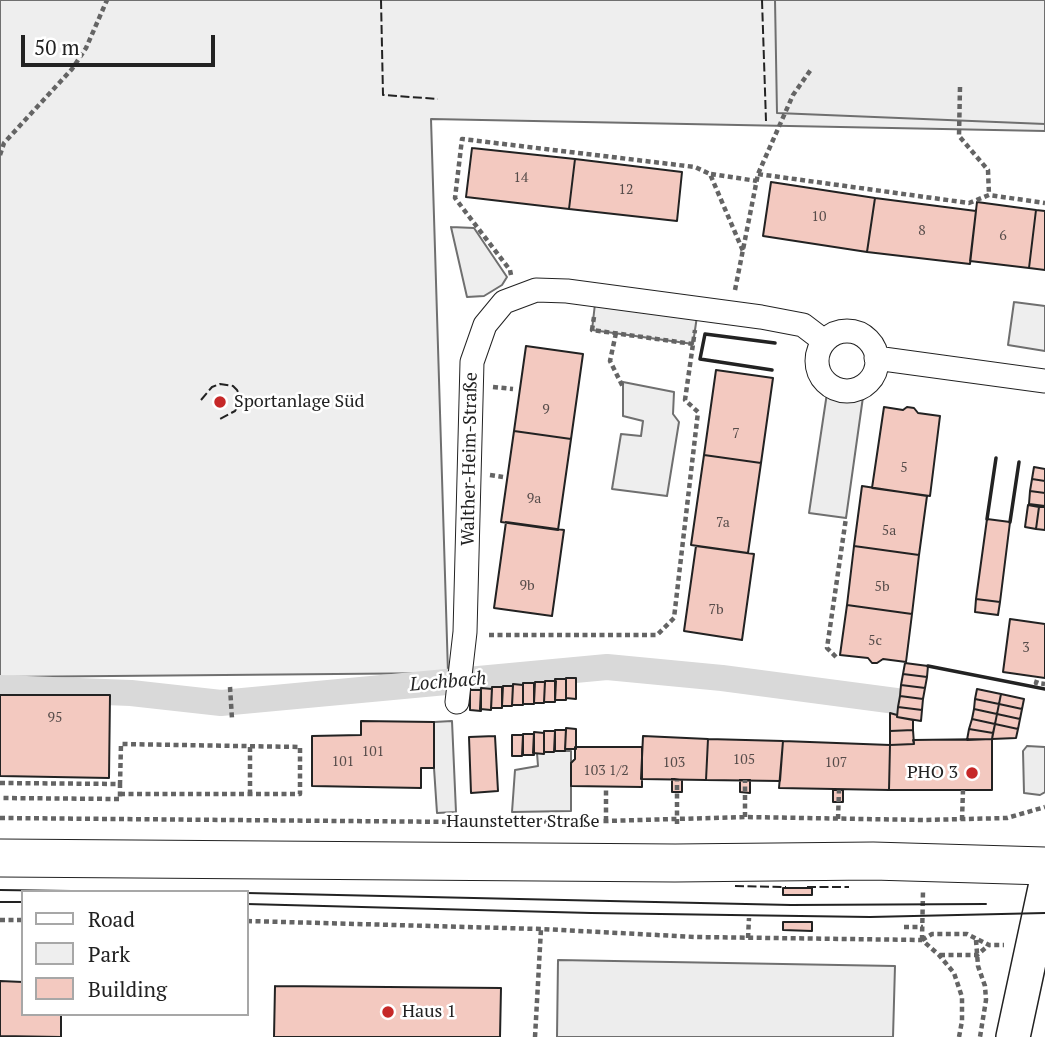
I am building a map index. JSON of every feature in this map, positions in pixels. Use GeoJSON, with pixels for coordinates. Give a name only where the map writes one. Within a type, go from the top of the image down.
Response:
{"type":"FeatureCollection","features":[{"type":"Feature","properties":{"kind":"main road"},"geometry":{"type":"LineString","coordinates":[[0,858],[675,863],[873,861],[1045,866]]}},
{"type":"Feature","properties":{"kind":"street","name":"Walther-Heim-Straße"},"geometry":{"type":"LineString","coordinates":[[457,699],[465,632],[472,362],[485,325],[504,302],[536,290],[596,295],[803,325],[824,341]]}},
{"type":"Feature","properties":{"kind":"street"},"geometry":{"type":"LineString","coordinates":[[841,331],[860,334],[868,340],[876,358],[872,377],[866,384],[846,391],[828,384],[817,366],[817,356],[824,341],[841,331]]}},
{"type":"Feature","properties":{"kind":"street"},"geometry":{"type":"LineString","coordinates":[[876,358],[1045,381]]}},
{"type":"Feature","properties":{"kind":"street"},"geometry":{"type":"LineString","coordinates":[[1013,1037],[1045,888]]}},
{"type":"Feature","properties":{"kind":"path"},"geometry":{"type":"LineString","coordinates":[[0,155],[4,143],[72,69],[86,48],[107,0]]}},
{"type":"Feature","properties":{"kind":"path"},"geometry":{"type":"LineString","coordinates":[[731,313],[758,174],[793,95],[812,68]]}},
{"type":"Feature","properties":{"kind":"path"},"geometry":{"type":"LineString","coordinates":[[960,87],[959,136],[988,170],[989,195]]}},
{"type":"Feature","properties":{"kind":"path"},"geometry":{"type":"LineString","coordinates":[[510,270],[455,198],[462,139],[695,167],[710,174],[757,181]]}},
{"type":"Feature","properties":{"kind":"path"},"geometry":{"type":"LineString","coordinates":[[710,174],[743,251]]}},
{"type":"Feature","properties":{"kind":"path"},"geometry":{"type":"LineString","coordinates":[[758,174],[969,203],[989,195],[1045,203]]}},
{"type":"Feature","properties":{"kind":"path"},"geometry":{"type":"LineString","coordinates":[[482,635],[657,635],[674,618],[698,412],[685,400],[693,344],[592,330],[596,295]]}},
{"type":"Feature","properties":{"kind":"path"},"geometry":{"type":"LineString","coordinates":[[616,333],[610,361],[623,387]]}},
{"type":"Feature","properties":{"kind":"path"},"geometry":{"type":"LineString","coordinates":[[836,657],[827,648],[846,518]]}},
{"type":"Feature","properties":{"kind":"path"},"geometry":{"type":"LineString","coordinates":[[1037,680],[1037,683],[1045,684]]}},
{"type":"Feature","properties":{"kind":"path"},"geometry":{"type":"LineString","coordinates":[[230,687],[232,717]]}},
{"type":"Feature","properties":{"kind":"path"},"geometry":{"type":"LineString","coordinates":[[0,798],[120,799],[120,794],[120,784],[121,744],[300,747],[300,794],[120,794]]}},
{"type":"Feature","properties":{"kind":"path"},"geometry":{"type":"LineString","coordinates":[[250,747],[250,795]]}},
{"type":"Feature","properties":{"kind":"path"},"geometry":{"type":"LineString","coordinates":[[677,780],[677,824]]}},
{"type":"Feature","properties":{"kind":"path"},"geometry":{"type":"LineString","coordinates":[[745,780],[745,817]]}},
{"type":"Feature","properties":{"kind":"path"},"geometry":{"type":"LineString","coordinates":[[0,783],[120,784]]}},
{"type":"Feature","properties":{"kind":"path"},"geometry":{"type":"LineString","coordinates":[[606,821],[607,787]]}},
{"type":"Feature","properties":{"kind":"path"},"geometry":{"type":"LineString","coordinates":[[838,819],[839,790]]}},
{"type":"Feature","properties":{"kind":"path"},"geometry":{"type":"LineString","coordinates":[[962,790],[962,820]]}},
{"type":"Feature","properties":{"kind":"path","name":"Haunstetter Straße"},"geometry":{"type":"LineString","coordinates":[[0,818],[460,822],[606,821],[677,817],[962,820],[1007,818],[1045,807]]}},
{"type":"Feature","properties":{"kind":"path"},"geometry":{"type":"LineString","coordinates":[[748,938],[749,918]]}},
{"type":"Feature","properties":{"kind":"path"},"geometry":{"type":"LineString","coordinates":[[0,920],[21,920]]}},
{"type":"Feature","properties":{"kind":"path"},"geometry":{"type":"LineString","coordinates":[[248,921],[748,938],[922,940],[932,933],[967,934],[989,945],[977,955],[939,955]]}},
{"type":"Feature","properties":{"kind":"path"},"geometry":{"type":"LineString","coordinates":[[904,927],[923,927]]}},
{"type":"Feature","properties":{"kind":"path"},"geometry":{"type":"LineString","coordinates":[[535,1037],[541,929]]}},
{"type":"Feature","properties":{"kind":"path"},"geometry":{"type":"LineString","coordinates":[[976,939],[986,1000],[980,1037]]}},
{"type":"Feature","properties":{"kind":"path"},"geometry":{"type":"LineString","coordinates":[[922,940],[954,973],[962,998],[959,1037]]}},
{"type":"Feature","properties":{"kind":"green space","name":"Sportanlage Süd"},"geometry":{"type":"Polygon","coordinates":[[[0,0],[1045,0],[1045,131],[431,119],[448,673],[0,677],[0,0]]]}},
{"type":"Feature","properties":{"kind":"green space"},"geometry":{"type":"Polygon","coordinates":[[[451,227],[474,228],[507,277],[502,285],[484,296],[467,297],[451,227]]]}},
{"type":"Feature","properties":{"kind":"green space"},"geometry":{"type":"Polygon","coordinates":[[[1014,302],[1045,306],[1045,351],[1008,345],[1014,302]]]}},
{"type":"Feature","properties":{"kind":"green space"},"geometry":{"type":"Polygon","coordinates":[[[623,382],[674,392],[673,414],[679,422],[667,496],[612,489],[621,434],[641,436],[643,421],[623,416],[623,382]]]}},
{"type":"Feature","properties":{"kind":"shaded area"},"geometry":{"type":"Polygon","coordinates":[[[775,0],[1045,0],[1045,124],[777,113],[775,0]]]}},
{"type":"Feature","properties":{"kind":"shaded area"},"geometry":{"type":"Polygon","coordinates":[[[596,295],[698,309],[693,344],[592,330],[596,295]]]}},
{"type":"Feature","properties":{"kind":"shaded area"},"geometry":{"type":"Polygon","coordinates":[[[827,393],[863,397],[846,518],[809,513],[827,393]]]}},
{"type":"Feature","properties":{"kind":"shaded area"},"geometry":{"type":"Polygon","coordinates":[[[394,678],[431,682],[260,699],[270,692],[307,690],[326,682],[394,678]]]}},
{"type":"Feature","properties":{"kind":"shaded area"},"geometry":{"type":"Polygon","coordinates":[[[452,721],[456,812],[437,813],[434,722],[452,721]]]}},
{"type":"Feature","properties":{"kind":"shaded area"},"geometry":{"type":"Polygon","coordinates":[[[1027,746],[1045,747],[1045,792],[1040,795],[1024,793],[1023,751],[1027,746]]]}},
{"type":"Feature","properties":{"kind":"shaded area"},"geometry":{"type":"Polygon","coordinates":[[[571,751],[571,811],[512,812],[515,770],[538,766],[537,753],[571,751]]]}},
{"type":"Feature","properties":{"kind":"shaded area"},"geometry":{"type":"Polygon","coordinates":[[[558,960],[895,966],[893,1037],[557,1037],[558,960]]]}},
{"type":"Feature","properties":{"kind":"building"},"geometry":{"type":"Polygon","coordinates":[[[472,148],[575,159],[569,209],[466,197],[472,148]]]}},
{"type":"Feature","properties":{"kind":"building"},"geometry":{"type":"Polygon","coordinates":[[[575,159],[682,172],[677,221],[569,209],[575,159]]]}},
{"type":"Feature","properties":{"kind":"building"},"geometry":{"type":"Polygon","coordinates":[[[771,182],[875,198],[867,252],[763,236],[771,182]]]}},
{"type":"Feature","properties":{"kind":"building"},"geometry":{"type":"Polygon","coordinates":[[[875,198],[976,211],[970,264],[867,252],[875,198]]]}},
{"type":"Feature","properties":{"kind":"building"},"geometry":{"type":"Polygon","coordinates":[[[977,202],[1036,210],[1029,268],[970,261],[977,202]]]}},
{"type":"Feature","properties":{"kind":"building"},"geometry":{"type":"Polygon","coordinates":[[[1036,210],[1045,211],[1045,270],[1029,268],[1036,210]]]}},
{"type":"Feature","properties":{"kind":"building"},"geometry":{"type":"Polygon","coordinates":[[[526,346],[583,354],[571,439],[514,431],[526,346]]]}},
{"type":"Feature","properties":{"kind":"building"},"geometry":{"type":"Polygon","coordinates":[[[716,370],[773,378],[761,463],[704,455],[716,370]]]}},
{"type":"Feature","properties":{"kind":"building"},"geometry":{"type":"Polygon","coordinates":[[[884,407],[903,410],[907,407],[914,408],[918,413],[940,416],[930,496],[872,488],[884,407]]]}},
{"type":"Feature","properties":{"kind":"building"},"geometry":{"type":"Polygon","coordinates":[[[514,431],[571,439],[558,530],[501,522],[514,431]]]}},
{"type":"Feature","properties":{"kind":"building"},"geometry":{"type":"Polygon","coordinates":[[[704,455],[761,463],[748,553],[691,545],[704,455]]]}},
{"type":"Feature","properties":{"kind":"building"},"geometry":{"type":"Polygon","coordinates":[[[1034,467],[1045,469],[1045,481],[1032,479],[1034,467]]]}},
{"type":"Feature","properties":{"kind":"building"},"geometry":{"type":"Polygon","coordinates":[[[1032,479],[1045,481],[1045,493],[1030,491],[1032,479]]]}},
{"type":"Feature","properties":{"kind":"building"},"geometry":{"type":"Polygon","coordinates":[[[862,486],[927,496],[919,555],[854,546],[862,486]]]}},
{"type":"Feature","properties":{"kind":"building"},"geometry":{"type":"Polygon","coordinates":[[[1030,491],[1045,493],[1045,506],[1029,504],[1030,491]]]}},
{"type":"Feature","properties":{"kind":"building"},"geometry":{"type":"Polygon","coordinates":[[[1028,505],[1039,507],[1036,529],[1025,527],[1028,505]]]}},
{"type":"Feature","properties":{"kind":"building"},"geometry":{"type":"Polygon","coordinates":[[[1039,507],[1045,507],[1045,530],[1036,529],[1039,507]]]}},
{"type":"Feature","properties":{"kind":"building"},"geometry":{"type":"Polygon","coordinates":[[[987,519],[1010,522],[1000,602],[976,599],[987,519]]]}},
{"type":"Feature","properties":{"kind":"building"},"geometry":{"type":"Polygon","coordinates":[[[506,522],[564,530],[552,616],[494,608],[506,522]]]}},
{"type":"Feature","properties":{"kind":"building"},"geometry":{"type":"Polygon","coordinates":[[[696,546],[754,554],[742,640],[684,631],[696,546]]]}},
{"type":"Feature","properties":{"kind":"building"},"geometry":{"type":"Polygon","coordinates":[[[854,546],[919,555],[912,614],[847,605],[854,546]]]}},
{"type":"Feature","properties":{"kind":"building"},"geometry":{"type":"Polygon","coordinates":[[[976,599],[1000,602],[998,615],[975,612],[976,599]]]}},
{"type":"Feature","properties":{"kind":"building"},"geometry":{"type":"Polygon","coordinates":[[[847,605],[912,614],[906,662],[883,659],[872,663],[868,658],[840,655],[847,605]]]}},
{"type":"Feature","properties":{"kind":"building"},"geometry":{"type":"Polygon","coordinates":[[[1010,619],[1045,624],[1045,678],[1003,672],[1010,619]]]}},
{"type":"Feature","properties":{"kind":"building"},"geometry":{"type":"Polygon","coordinates":[[[905,663],[928,666],[927,677],[903,674],[905,663]]]}},
{"type":"Feature","properties":{"kind":"building"},"geometry":{"type":"Polygon","coordinates":[[[903,674],[927,677],[925,688],[901,685],[903,674]]]}},
{"type":"Feature","properties":{"kind":"building"},"geometry":{"type":"Polygon","coordinates":[[[566,678],[576,678],[576,699],[566,698],[566,678]]]}},
{"type":"Feature","properties":{"kind":"building"},"geometry":{"type":"Polygon","coordinates":[[[555,679],[566,679],[566,700],[555,700],[555,679]]]}},
{"type":"Feature","properties":{"kind":"building"},"geometry":{"type":"Polygon","coordinates":[[[545,681],[556,681],[555,702],[544,702],[545,681]]]}},
{"type":"Feature","properties":{"kind":"building"},"geometry":{"type":"Polygon","coordinates":[[[535,682],[545,682],[544,703],[534,703],[535,682]]]}},
{"type":"Feature","properties":{"kind":"building"},"geometry":{"type":"Polygon","coordinates":[[[523,683],[534,683],[534,704],[523,704],[523,683]]]}},
{"type":"Feature","properties":{"kind":"building"},"geometry":{"type":"Polygon","coordinates":[[[513,684],[523,685],[523,705],[512,705],[513,684]]]}},
{"type":"Feature","properties":{"kind":"building"},"geometry":{"type":"Polygon","coordinates":[[[901,685],[925,688],[923,699],[900,696],[901,685]]]}},
{"type":"Feature","properties":{"kind":"building"},"geometry":{"type":"Polygon","coordinates":[[[503,686],[513,686],[512,706],[502,706],[503,686]]]}},
{"type":"Feature","properties":{"kind":"building"},"geometry":{"type":"Polygon","coordinates":[[[492,687],[502,687],[502,708],[491,708],[492,687]]]}},
{"type":"Feature","properties":{"kind":"building"},"geometry":{"type":"Polygon","coordinates":[[[481,688],[492,689],[491,710],[480,709],[481,688]]]}},
{"type":"Feature","properties":{"kind":"building"},"geometry":{"type":"Polygon","coordinates":[[[977,689],[1001,694],[999,704],[975,699],[977,689]]]}},
{"type":"Feature","properties":{"kind":"building"},"geometry":{"type":"Polygon","coordinates":[[[470,690],[481,690],[481,711],[470,710],[470,690]]]}},
{"type":"Feature","properties":{"kind":"building"},"geometry":{"type":"Polygon","coordinates":[[[1001,694],[1024,699],[1022,709],[999,704],[1001,694]]]}},
{"type":"Feature","properties":{"kind":"building"},"geometry":{"type":"Polygon","coordinates":[[[0,695],[110,695],[109,778],[0,776],[0,695]]]}},
{"type":"Feature","properties":{"kind":"building"},"geometry":{"type":"Polygon","coordinates":[[[900,696],[923,699],[922,710],[898,707],[900,696]]]}},
{"type":"Feature","properties":{"kind":"building"},"geometry":{"type":"Polygon","coordinates":[[[975,699],[999,704],[997,714],[974,709],[975,699]]]}},
{"type":"Feature","properties":{"kind":"building"},"geometry":{"type":"Polygon","coordinates":[[[999,704],[1022,709],[1020,719],[997,714],[999,704]]]}},
{"type":"Feature","properties":{"kind":"building"},"geometry":{"type":"Polygon","coordinates":[[[898,707],[922,710],[921,721],[897,717],[898,707]]]}},
{"type":"Feature","properties":{"kind":"building"},"geometry":{"type":"Polygon","coordinates":[[[974,709],[997,714],[995,724],[972,719],[974,709]]]}},
{"type":"Feature","properties":{"kind":"building"},"geometry":{"type":"Polygon","coordinates":[[[890,713],[913,720],[913,730],[890,731],[890,713]]]}},
{"type":"Feature","properties":{"kind":"building"},"geometry":{"type":"Polygon","coordinates":[[[997,714],[1020,719],[1018,729],[995,724],[997,714]]]}},
{"type":"Feature","properties":{"kind":"building"},"geometry":{"type":"Polygon","coordinates":[[[972,719],[995,724],[993,733],[969,729],[972,719]]]}},
{"type":"Feature","properties":{"kind":"building"},"geometry":{"type":"Polygon","coordinates":[[[361,721],[434,722],[434,768],[421,768],[421,788],[312,786],[312,736],[361,735],[361,721]]]}},
{"type":"Feature","properties":{"kind":"building"},"geometry":{"type":"Polygon","coordinates":[[[995,724],[1018,729],[1016,738],[992,739],[995,724]]]}},
{"type":"Feature","properties":{"kind":"building"},"geometry":{"type":"Polygon","coordinates":[[[566,728],[576,729],[576,749],[565,749],[566,728]]]}},
{"type":"Feature","properties":{"kind":"building"},"geometry":{"type":"Polygon","coordinates":[[[969,729],[993,733],[992,739],[967,740],[969,729]]]}},
{"type":"Feature","properties":{"kind":"building"},"geometry":{"type":"Polygon","coordinates":[[[555,730],[566,730],[565,751],[555,751],[555,730]]]}},
{"type":"Feature","properties":{"kind":"building"},"geometry":{"type":"Polygon","coordinates":[[[913,730],[914,744],[890,745],[890,731],[913,730]]]}},
{"type":"Feature","properties":{"kind":"building"},"geometry":{"type":"Polygon","coordinates":[[[544,731],[555,731],[554,752],[544,752],[544,731]]]}},
{"type":"Feature","properties":{"kind":"building"},"geometry":{"type":"Polygon","coordinates":[[[534,732],[544,733],[544,754],[533,753],[534,732]]]}},
{"type":"Feature","properties":{"kind":"building"},"geometry":{"type":"Polygon","coordinates":[[[523,734],[534,734],[534,755],[523,755],[523,734]]]}},
{"type":"Feature","properties":{"kind":"building"},"geometry":{"type":"Polygon","coordinates":[[[512,735],[523,735],[522,756],[512,756],[512,735]]]}},
{"type":"Feature","properties":{"kind":"building"},"geometry":{"type":"Polygon","coordinates":[[[495,736],[498,791],[471,793],[469,737],[495,736]]]}},
{"type":"Feature","properties":{"kind":"building"},"geometry":{"type":"Polygon","coordinates":[[[643,736],[708,739],[706,780],[641,779],[643,736]]]}},
{"type":"Feature","properties":{"kind":"building"},"geometry":{"type":"Polygon","coordinates":[[[708,739],[783,741],[780,781],[706,780],[708,739]]]}},
{"type":"Feature","properties":{"kind":"building"},"geometry":{"type":"Polygon","coordinates":[[[992,739],[992,790],[889,790],[890,745],[914,744],[913,740],[992,739]]]}},
{"type":"Feature","properties":{"kind":"building"},"geometry":{"type":"Polygon","coordinates":[[[783,741],[890,745],[889,790],[779,788],[783,741]]]}},
{"type":"Feature","properties":{"kind":"building"},"geometry":{"type":"Polygon","coordinates":[[[575,747],[642,747],[642,787],[571,786],[571,763],[575,759],[575,747]]]}},
{"type":"Feature","properties":{"kind":"building"},"geometry":{"type":"Polygon","coordinates":[[[672,779],[682,780],[682,792],[672,792],[672,779]]]}},
{"type":"Feature","properties":{"kind":"building"},"geometry":{"type":"Polygon","coordinates":[[[740,780],[750,780],[750,793],[740,792],[740,780]]]}},
{"type":"Feature","properties":{"kind":"building"},"geometry":{"type":"Polygon","coordinates":[[[833,790],[843,790],[843,802],[833,802],[833,790]]]}},
{"type":"Feature","properties":{"kind":"building"},"geometry":{"type":"Polygon","coordinates":[[[783,888],[812,888],[812,895],[783,895],[783,888]]]}},
{"type":"Feature","properties":{"kind":"building"},"geometry":{"type":"Polygon","coordinates":[[[783,922],[812,922],[812,931],[783,930],[783,922]]]}},
{"type":"Feature","properties":{"kind":"building"},"geometry":{"type":"Polygon","coordinates":[[[0,981],[21,982],[21,1016],[61,1016],[61,1037],[0,1036],[0,981]]]}},
{"type":"Feature","properties":{"kind":"building","name":"Haus 1"},"geometry":{"type":"Polygon","coordinates":[[[275,986],[501,988],[500,1037],[274,1037],[275,986]]]}},
{"type":"Feature","properties":{"kind":"waterway","name":"Lochbach"},"geometry":{"type":"LineString","coordinates":[[0,688],[131,693],[221,703],[607,667],[722,678],[896,701]]}},
{"type":"Feature","properties":{"kind":"tram line"},"geometry":{"type":"LineString","coordinates":[[0,890],[21,890]]}},
{"type":"Feature","properties":{"kind":"tram line"},"geometry":{"type":"LineString","coordinates":[[248,893],[791,905],[986,904]]}},
{"type":"Feature","properties":{"kind":"tram line"},"geometry":{"type":"LineString","coordinates":[[0,902],[21,902]]}},
{"type":"Feature","properties":{"kind":"tram line"},"geometry":{"type":"LineString","coordinates":[[248,904],[870,917],[1045,913]]}},
{"type":"Feature","properties":{"kind":"fence"},"geometry":{"type":"LineString","coordinates":[[381,0],[383,95],[438,99]]}},
{"type":"Feature","properties":{"kind":"fence"},"geometry":{"type":"LineString","coordinates":[[762,0],[766,121]]}},
{"type":"Feature","properties":{"kind":"fence"},"geometry":{"type":"LineString","coordinates":[[201,400],[212,387],[220,384],[233,386],[237,390],[240,396],[235,411],[218,420]]}},
{"type":"Feature","properties":{"kind":"fence"},"geometry":{"type":"LineString","coordinates":[[735,886],[786,887]]}},
{"type":"Feature","properties":{"kind":"fence"},"geometry":{"type":"LineString","coordinates":[[807,887],[849,887]]}},
{"type":"Feature","properties":{"kind":"wall"},"geometry":{"type":"LineString","coordinates":[[772,370],[700,359],[705,334],[775,343]]}},
{"type":"Feature","properties":{"kind":"wall"},"geometry":{"type":"LineString","coordinates":[[987,519],[996,458]]}},
{"type":"Feature","properties":{"kind":"wall"},"geometry":{"type":"LineString","coordinates":[[1010,522],[1019,462]]}},
{"type":"Feature","properties":{"kind":"wall"},"geometry":{"type":"LineString","coordinates":[[928,666],[1045,689]]}},
{"type":"Feature","properties":{"kind":"place","name":"Sportanlage Süd"},"geometry":{"type":"Point","coordinates":[220,402]}},
{"type":"Feature","properties":{"kind":"place","name":"PHO 3"},"geometry":{"type":"Point","coordinates":[972,773]}},
{"type":"Feature","properties":{"kind":"place","name":"Haus 1"},"geometry":{"type":"Point","coordinates":[388,1012]}}]}
